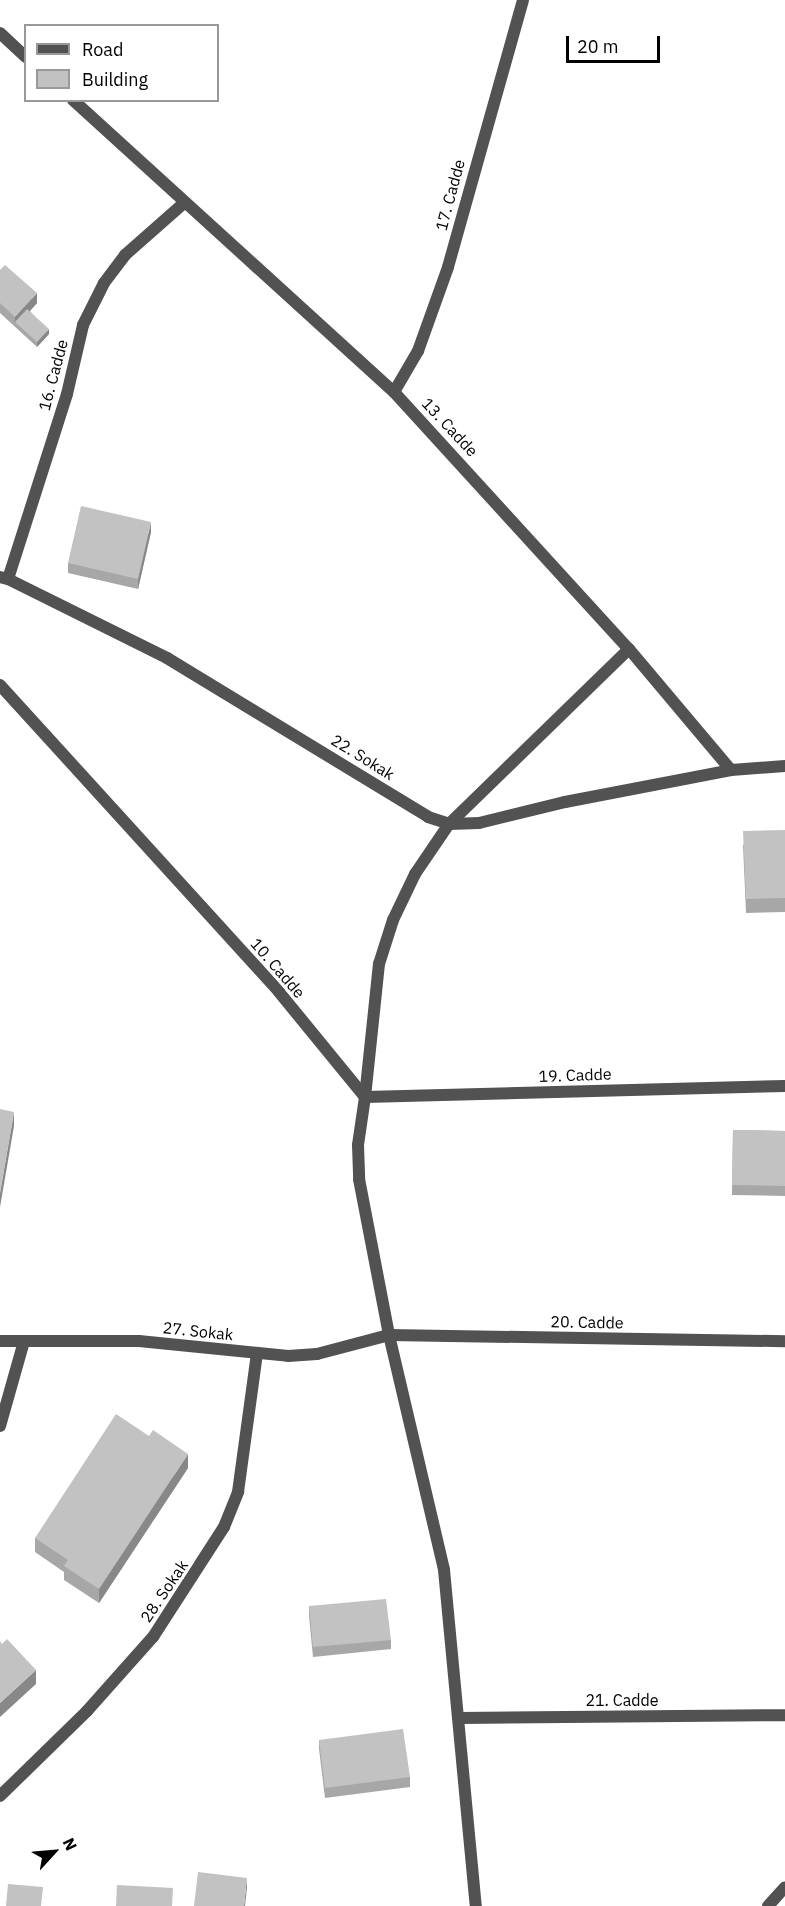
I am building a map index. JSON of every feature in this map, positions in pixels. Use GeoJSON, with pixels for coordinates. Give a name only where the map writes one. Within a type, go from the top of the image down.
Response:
{"type":"FeatureCollection","features":[{"type":"Feature","properties":{"kind":"street","name":"17. Cadde"},"geometry":{"type":"LineString","coordinates":[[394,392],[418,351],[448,267],[523,0]]}},
{"type":"Feature","properties":{"kind":"street"},"geometry":{"type":"LineString","coordinates":[[0,33],[24,55]]}},
{"type":"Feature","properties":{"kind":"street","name":"13. Cadde"},"geometry":{"type":"LineString","coordinates":[[75,102],[394,392],[629,649],[731,770]]}},
{"type":"Feature","properties":{"kind":"street","name":"16. Cadde"},"geometry":{"type":"LineString","coordinates":[[4,578],[67,394],[83,325],[104,283],[125,255],[184,203]]}},
{"type":"Feature","properties":{"kind":"street","name":"22. Sokak"},"geometry":{"type":"LineString","coordinates":[[4,578],[167,658],[428,817],[448,824],[479,823],[565,802],[731,770]]}},
{"type":"Feature","properties":{"kind":"street"},"geometry":{"type":"LineString","coordinates":[[476,1906],[460,1718],[444,1570],[389,1335],[359,1179],[358,1145],[379,964],[393,920],[415,874],[448,824],[629,649]]}},
{"type":"Feature","properties":{"kind":"street","name":"10. Cadde"},"geometry":{"type":"LineString","coordinates":[[0,685],[279,992],[365,1097]]}},
{"type":"Feature","properties":{"kind":"street"},"geometry":{"type":"LineString","coordinates":[[731,770],[785,766]]}},
{"type":"Feature","properties":{"kind":"street","name":"19. Cadde"},"geometry":{"type":"LineString","coordinates":[[365,1097],[785,1086]]}},
{"type":"Feature","properties":{"kind":"street","name":"20. Cadde"},"geometry":{"type":"LineString","coordinates":[[389,1335],[785,1341]]}},
{"type":"Feature","properties":{"kind":"street","name":"27. Sokak"},"geometry":{"type":"LineString","coordinates":[[0,1341],[139,1341],[257,1354],[317,1354],[389,1335]]}},
{"type":"Feature","properties":{"kind":"street"},"geometry":{"type":"LineString","coordinates":[[0,1426],[24,1341]]}},
{"type":"Feature","properties":{"kind":"street","name":"28. Sokak"},"geometry":{"type":"LineString","coordinates":[[0,1796],[87,1711],[153,1637],[224,1527],[238,1492],[244,1465],[257,1354]]}},
{"type":"Feature","properties":{"kind":"street","name":"21. Cadde"},"geometry":{"type":"LineString","coordinates":[[460,1718],[785,1715]]}},
{"type":"Feature","properties":{"kind":"street"},"geometry":{"type":"LineString","coordinates":[[768,1906],[785,1887]]}},
{"type":"Feature","properties":{"kind":"building"},"geometry":{"type":"Polygon","coordinates":[[[5,265],[37,293],[15,317],[0,303],[0,270],[5,265]]]}},
{"type":"Feature","properties":{"kind":"building"},"geometry":{"type":"Polygon","coordinates":[[[27,309],[49,329],[37,342],[15,322],[27,309]]]}},
{"type":"Feature","properties":{"kind":"building"},"geometry":{"type":"Polygon","coordinates":[[[81,506],[151,522],[138,579],[68,563],[81,506]]]}},
{"type":"Feature","properties":{"kind":"building"},"geometry":{"type":"Polygon","coordinates":[[[785,830],[785,898],[746,899],[743,831],[785,830]]]}},
{"type":"Feature","properties":{"kind":"building"},"geometry":{"type":"Polygon","coordinates":[[[0,1109],[14,1112],[0,1193],[0,1109]]]}},
{"type":"Feature","properties":{"kind":"building"},"geometry":{"type":"Polygon","coordinates":[[[733,1130],[785,1131],[785,1186],[732,1185],[733,1130]]]}},
{"type":"Feature","properties":{"kind":"building"},"geometry":{"type":"Polygon","coordinates":[[[116,1414],[149,1436],[153,1430],[188,1454],[99,1589],[64,1566],[68,1560],[35,1538],[116,1414]]]}},
{"type":"Feature","properties":{"kind":"building"},"geometry":{"type":"Polygon","coordinates":[[[386,1599],[391,1640],[313,1647],[309,1606],[386,1599]]]}},
{"type":"Feature","properties":{"kind":"building"},"geometry":{"type":"Polygon","coordinates":[[[7,1639],[36,1670],[0,1703],[0,1641],[2,1644],[7,1639]]]}},
{"type":"Feature","properties":{"kind":"building"},"geometry":{"type":"Polygon","coordinates":[[[403,1729],[410,1777],[325,1788],[319,1740],[403,1729]]]}},
{"type":"Feature","properties":{"kind":"building"},"geometry":{"type":"Polygon","coordinates":[[[198,1872],[247,1878],[244,1906],[194,1906],[198,1872]]]}},
{"type":"Feature","properties":{"kind":"building"},"geometry":{"type":"Polygon","coordinates":[[[8,1884],[43,1887],[41,1906],[6,1906],[8,1884]]]}},
{"type":"Feature","properties":{"kind":"building"},"geometry":{"type":"Polygon","coordinates":[[[117,1885],[173,1888],[172,1906],[116,1906],[117,1885]]]}}]}
